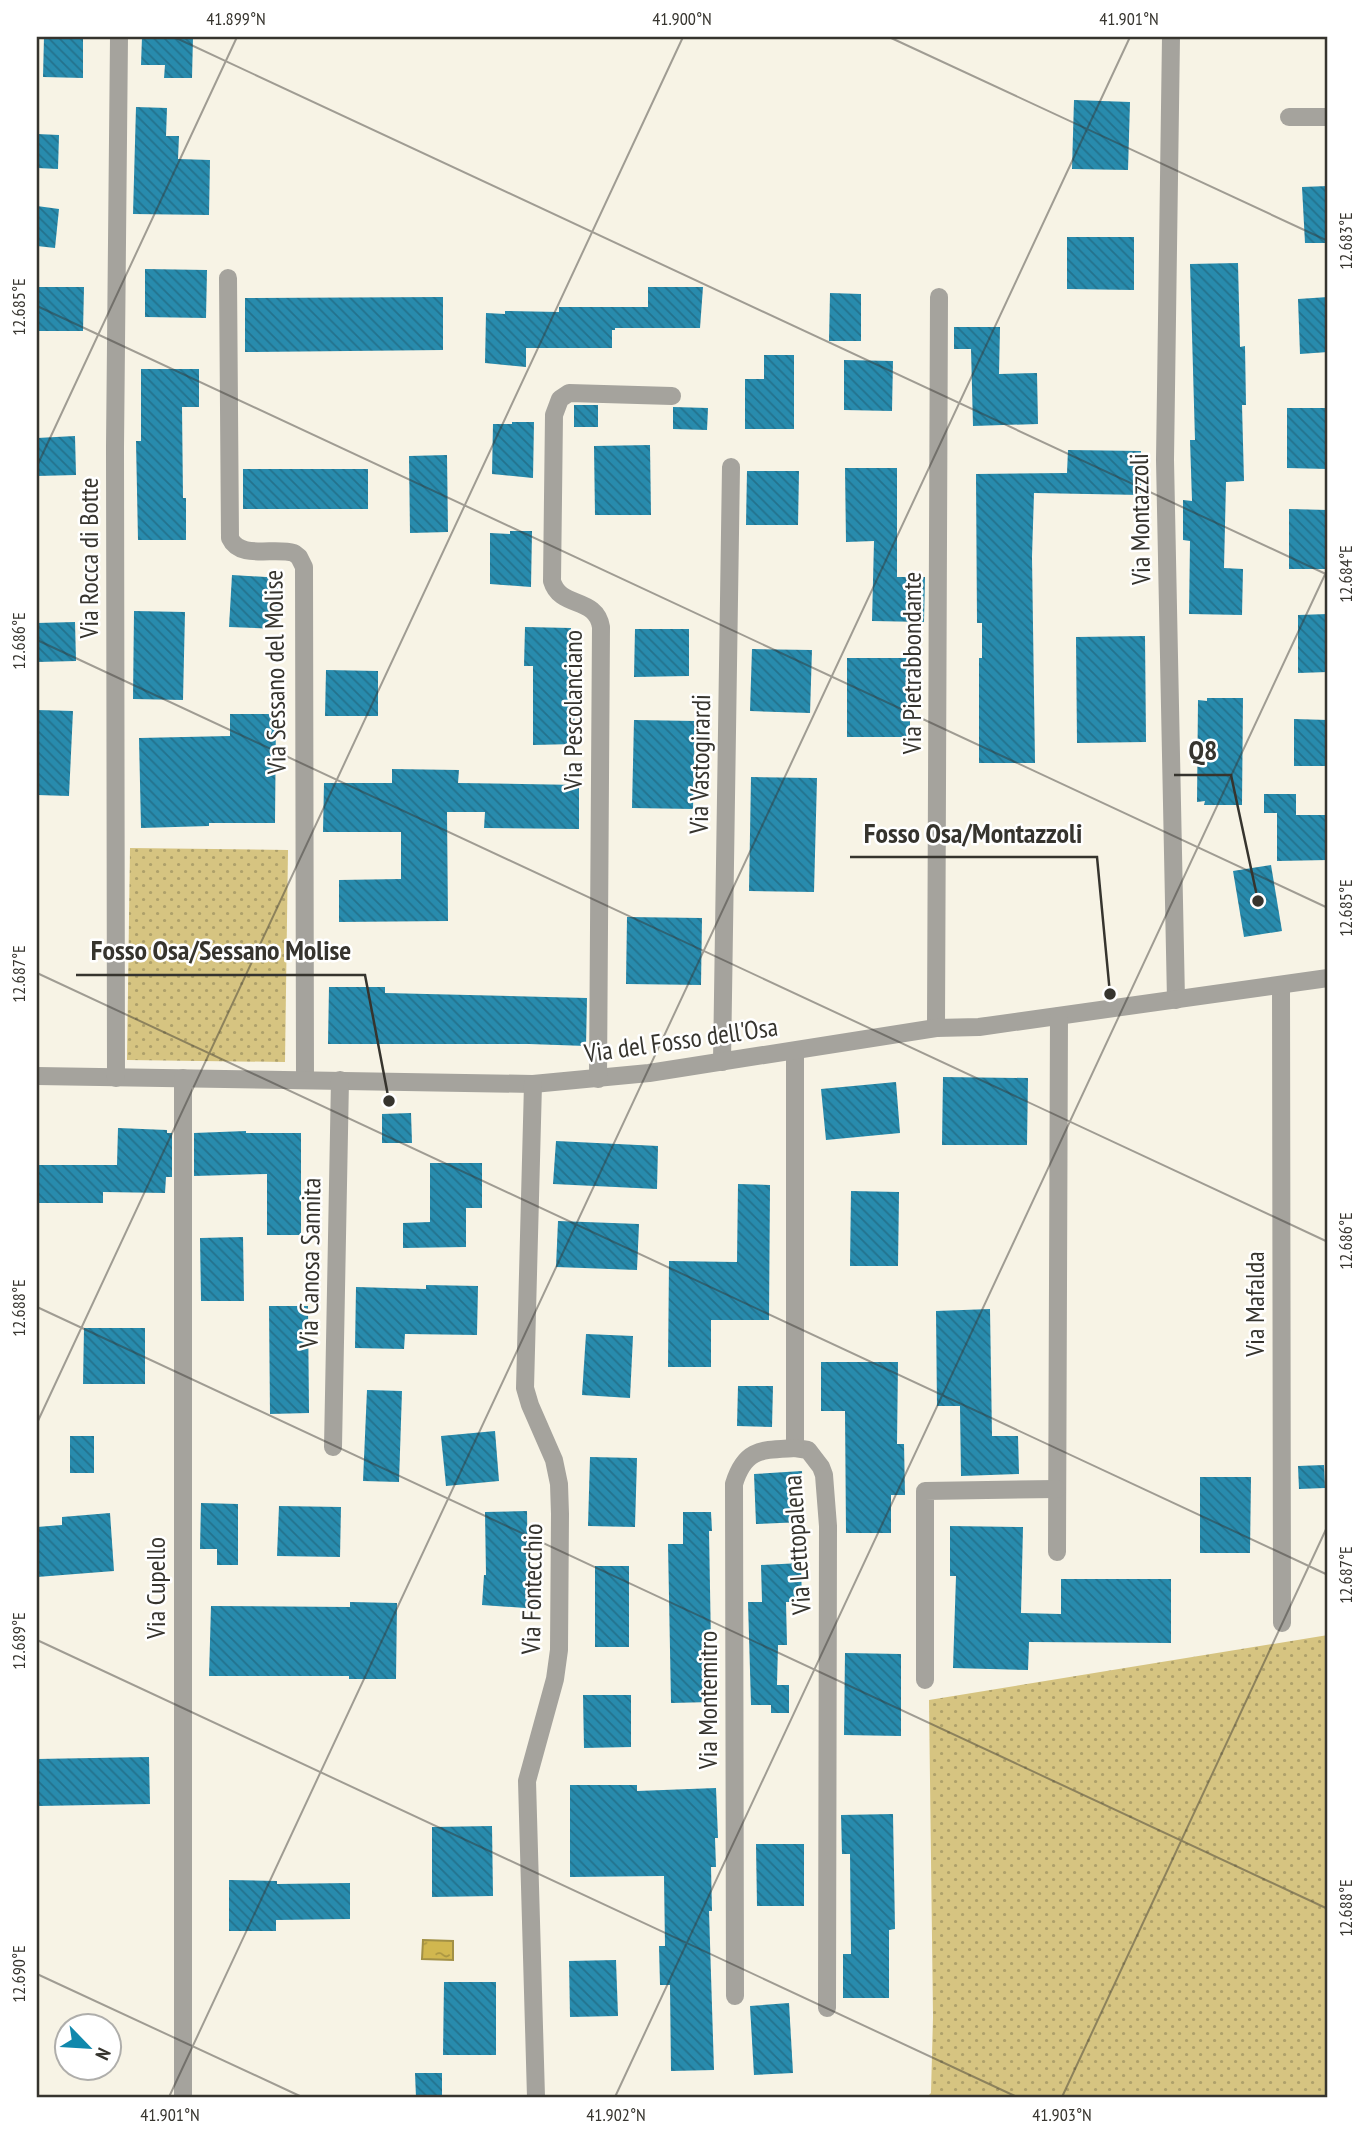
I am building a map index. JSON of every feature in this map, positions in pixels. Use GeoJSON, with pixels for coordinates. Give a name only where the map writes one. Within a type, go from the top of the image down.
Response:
{"type":"FeatureCollection","features":[{"type":"Feature","properties":{"kind":"street","name":"Via Rocca di Botte"},"geometry":{"type":"LineString","coordinates":[[116,1078],[119,37]]}},
{"type":"Feature","properties":{"kind":"street","name":"Via Montazzoli"},"geometry":{"type":"LineString","coordinates":[[1171,37],[1165,460],[1176,1000]]}},
{"type":"Feature","properties":{"kind":"street"},"geometry":{"type":"LineString","coordinates":[[1289,117],[1328,117]]}},
{"type":"Feature","properties":{"kind":"street","name":"Via Sessano del Molise"},"geometry":{"type":"LineString","coordinates":[[228,278],[230,538],[233,545],[243,550],[294,553],[304,567],[305,1080]]}},
{"type":"Feature","properties":{"kind":"street","name":"Via Pietrabbondante"},"geometry":{"type":"LineString","coordinates":[[936,1028],[939,297]]}},
{"type":"Feature","properties":{"kind":"street","name":"Via Pescolanciano"},"geometry":{"type":"LineString","coordinates":[[598,1079],[601,626],[593,610],[582,603],[563,599],[552,581],[554,415],[558,403],[569,393],[672,396]]}},
{"type":"Feature","properties":{"kind":"street","name":"Via Vastogirardi"},"geometry":{"type":"LineString","coordinates":[[722,1062],[731,467]]}},
{"type":"Feature","properties":{"kind":"street","name":"Via del Fosso dell'Osa"},"geometry":{"type":"LineString","coordinates":[[37,1076],[533,1084],[598,1079],[936,1028],[979,1027],[1328,978]]}},
{"type":"Feature","properties":{"kind":"street","name":"Via Mafalda"},"geometry":{"type":"LineString","coordinates":[[1281,985],[1282,1623]]}},
{"type":"Feature","properties":{"kind":"street"},"geometry":{"type":"LineString","coordinates":[[1057,1552],[1059,1016]]}},
{"type":"Feature","properties":{"kind":"street","name":"Via Lettopalena"},"geometry":{"type":"LineString","coordinates":[[794,1051],[795,1448],[808,1450],[821,1467],[828,1526],[827,2008]]}},
{"type":"Feature","properties":{"kind":"street","name":"Via Cupello"},"geometry":{"type":"LineString","coordinates":[[183,1078],[183,2097]]}},
{"type":"Feature","properties":{"kind":"street","name":"Via Canosa Sannita"},"geometry":{"type":"LineString","coordinates":[[332,1447],[340,1080]]}},
{"type":"Feature","properties":{"kind":"street","name":"Via Fontecchio"},"geometry":{"type":"LineString","coordinates":[[533,1084],[526,1388],[530,1405],[554,1460],[559,1484],[560,1514],[559,1650],[555,1679],[530,1764],[527,1789],[536,2097]]}},
{"type":"Feature","properties":{"kind":"street","name":"Via Montemitro"},"geometry":{"type":"LineString","coordinates":[[736,1996],[734,1484],[742,1464],[757,1452],[795,1448]]}},
{"type":"Feature","properties":{"kind":"street"},"geometry":{"type":"LineString","coordinates":[[925,1680],[925,1491],[1058,1489]]}},
{"type":"Feature","properties":{"kind":"shaded area"},"geometry":{"type":"Polygon","coordinates":[[[130,848],[288,850],[285,1062],[127,1060],[130,848]]]}},
{"type":"Feature","properties":{"kind":"shaded area"},"geometry":{"type":"Polygon","coordinates":[[[1328,1635],[1328,2097],[927,2097],[931,2093],[933,2017],[929,1700],[1328,1635]]]}},
{"type":"Feature","properties":{"kind":"water"},"geometry":{"type":"Polygon","coordinates":[[[423,1940],[453,1941],[453,1960],[422,1959],[423,1940]]]}},
{"type":"Feature","properties":{"kind":"building"},"geometry":{"type":"Polygon","coordinates":[[[44,37],[83,37],[83,78],[43,77],[44,37]]]}},
{"type":"Feature","properties":{"kind":"building"},"geometry":{"type":"Polygon","coordinates":[[[142,37],[193,37],[192,78],[164,78],[165,65],[141,65],[142,37]]]}},
{"type":"Feature","properties":{"kind":"building"},"geometry":{"type":"Polygon","coordinates":[[[1074,100],[1130,102],[1128,170],[1072,169],[1074,100]]]}},
{"type":"Feature","properties":{"kind":"building"},"geometry":{"type":"Polygon","coordinates":[[[136,107],[167,108],[166,136],[179,136],[178,159],[210,160],[209,215],[133,214],[136,107]]]}},
{"type":"Feature","properties":{"kind":"building"},"geometry":{"type":"Polygon","coordinates":[[[37,134],[59,135],[58,169],[37,168],[37,134]]]}},
{"type":"Feature","properties":{"kind":"building"},"geometry":{"type":"Polygon","coordinates":[[[1328,186],[1328,243],[1305,243],[1302,187],[1328,186]]]}},
{"type":"Feature","properties":{"kind":"building"},"geometry":{"type":"Polygon","coordinates":[[[37,206],[59,209],[55,248],[37,246],[37,206]]]}},
{"type":"Feature","properties":{"kind":"building"},"geometry":{"type":"Polygon","coordinates":[[[1067,237],[1134,237],[1134,290],[1067,289],[1067,237]]]}},
{"type":"Feature","properties":{"kind":"building"},"geometry":{"type":"Polygon","coordinates":[[[1238,263],[1240,347],[1245,346],[1246,405],[1242,405],[1244,481],[1226,482],[1224,568],[1243,569],[1242,615],[1189,614],[1190,541],[1183,540],[1183,500],[1192,501],[1190,440],[1195,440],[1190,264],[1238,263]]]}},
{"type":"Feature","properties":{"kind":"building"},"geometry":{"type":"Polygon","coordinates":[[[145,269],[207,270],[206,318],[145,317],[145,269]]]}},
{"type":"Feature","properties":{"kind":"building"},"geometry":{"type":"Polygon","coordinates":[[[37,287],[84,287],[83,331],[37,331],[37,287]]]}},
{"type":"Feature","properties":{"kind":"building"},"geometry":{"type":"Polygon","coordinates":[[[648,287],[703,287],[700,328],[615,328],[612,330],[612,348],[526,348],[526,367],[485,363],[486,313],[559,312],[559,307],[648,307],[648,287]]]}},
{"type":"Feature","properties":{"kind":"building"},"geometry":{"type":"Polygon","coordinates":[[[830,293],[861,294],[861,341],[829,341],[830,293]]]}},
{"type":"Feature","properties":{"kind":"building"},"geometry":{"type":"Polygon","coordinates":[[[443,297],[443,350],[245,352],[245,298],[443,297]]]}},
{"type":"Feature","properties":{"kind":"building"},"geometry":{"type":"Polygon","coordinates":[[[1328,297],[1328,352],[1300,354],[1298,299],[1328,297]]]}},
{"type":"Feature","properties":{"kind":"building"},"geometry":{"type":"Polygon","coordinates":[[[954,327],[1000,327],[999,374],[1037,373],[1038,424],[973,426],[971,349],[954,349],[954,327]]]}},
{"type":"Feature","properties":{"kind":"building"},"geometry":{"type":"Polygon","coordinates":[[[764,355],[794,355],[794,429],[745,429],[745,379],[764,379],[764,355]]]}},
{"type":"Feature","properties":{"kind":"building"},"geometry":{"type":"Polygon","coordinates":[[[844,360],[893,361],[892,411],[844,410],[844,360]]]}},
{"type":"Feature","properties":{"kind":"building"},"geometry":{"type":"Polygon","coordinates":[[[141,369],[199,369],[199,407],[182,407],[186,540],[138,540],[136,441],[141,441],[141,369]]]}},
{"type":"Feature","properties":{"kind":"building"},"geometry":{"type":"Polygon","coordinates":[[[574,405],[598,405],[598,427],[574,427],[574,405]]]}},
{"type":"Feature","properties":{"kind":"building"},"geometry":{"type":"Polygon","coordinates":[[[673,407],[708,408],[707,430],[673,429],[673,407]]]}},
{"type":"Feature","properties":{"kind":"building"},"geometry":{"type":"Polygon","coordinates":[[[1287,408],[1328,408],[1328,469],[1287,468],[1287,408]]]}},
{"type":"Feature","properties":{"kind":"building"},"geometry":{"type":"Polygon","coordinates":[[[534,422],[533,478],[492,474],[493,424],[534,422]]]}},
{"type":"Feature","properties":{"kind":"building"},"geometry":{"type":"Polygon","coordinates":[[[75,436],[76,475],[37,476],[37,438],[75,436]]]}},
{"type":"Feature","properties":{"kind":"building"},"geometry":{"type":"Polygon","coordinates":[[[650,445],[651,515],[595,515],[594,446],[650,445]]]}},
{"type":"Feature","properties":{"kind":"building"},"geometry":{"type":"Polygon","coordinates":[[[1068,450],[1141,451],[1141,495],[1034,493],[1032,557],[1035,763],[979,763],[979,658],[982,658],[982,623],[977,623],[976,474],[1067,473],[1068,450]]]}},
{"type":"Feature","properties":{"kind":"building"},"geometry":{"type":"Polygon","coordinates":[[[447,455],[448,532],[410,533],[409,456],[447,455]]]}},
{"type":"Feature","properties":{"kind":"building"},"geometry":{"type":"Polygon","coordinates":[[[845,468],[897,468],[897,577],[925,577],[924,622],[872,621],[874,541],[846,542],[845,468]]]}},
{"type":"Feature","properties":{"kind":"building"},"geometry":{"type":"Polygon","coordinates":[[[243,469],[368,469],[368,509],[243,509],[243,469]]]}},
{"type":"Feature","properties":{"kind":"building"},"geometry":{"type":"Polygon","coordinates":[[[747,471],[799,471],[798,525],[746,525],[747,471]]]}},
{"type":"Feature","properties":{"kind":"building"},"geometry":{"type":"Polygon","coordinates":[[[1289,509],[1328,510],[1328,569],[1289,569],[1289,509]]]}},
{"type":"Feature","properties":{"kind":"building"},"geometry":{"type":"Polygon","coordinates":[[[510,531],[532,531],[531,587],[490,584],[490,533],[510,534],[510,531]]]}},
{"type":"Feature","properties":{"kind":"building"},"geometry":{"type":"Polygon","coordinates":[[[232,575],[282,578],[279,629],[229,627],[232,575]]]}},
{"type":"Feature","properties":{"kind":"building"},"geometry":{"type":"Polygon","coordinates":[[[134,611],[185,612],[183,700],[133,699],[134,611]]]}},
{"type":"Feature","properties":{"kind":"building"},"geometry":{"type":"Polygon","coordinates":[[[1328,614],[1328,672],[1298,673],[1298,615],[1328,614]]]}},
{"type":"Feature","properties":{"kind":"building"},"geometry":{"type":"Polygon","coordinates":[[[75,622],[76,661],[37,662],[37,623],[75,622]]]}},
{"type":"Feature","properties":{"kind":"building"},"geometry":{"type":"Polygon","coordinates":[[[525,627],[571,628],[570,699],[574,699],[575,744],[533,745],[533,666],[524,666],[525,627]]]}},
{"type":"Feature","properties":{"kind":"building"},"geometry":{"type":"Polygon","coordinates":[[[635,629],[689,629],[689,676],[634,677],[635,629]]]}},
{"type":"Feature","properties":{"kind":"building"},"geometry":{"type":"Polygon","coordinates":[[[1145,636],[1146,742],[1077,743],[1076,637],[1145,636]]]}},
{"type":"Feature","properties":{"kind":"building"},"geometry":{"type":"Polygon","coordinates":[[[752,649],[812,650],[810,713],[750,711],[752,649]]]}},
{"type":"Feature","properties":{"kind":"building"},"geometry":{"type":"Polygon","coordinates":[[[847,658],[910,658],[910,737],[847,737],[847,658]]]}},
{"type":"Feature","properties":{"kind":"building"},"geometry":{"type":"Polygon","coordinates":[[[326,670],[378,671],[378,716],[325,716],[326,670]]]}},
{"type":"Feature","properties":{"kind":"building"},"geometry":{"type":"Polygon","coordinates":[[[1207,698],[1243,698],[1242,805],[1204,805],[1205,801],[1197,802],[1198,700],[1207,701],[1207,698]]]}},
{"type":"Feature","properties":{"kind":"building"},"geometry":{"type":"Polygon","coordinates":[[[37,710],[73,711],[69,796],[37,795],[37,710]]]}},
{"type":"Feature","properties":{"kind":"building"},"geometry":{"type":"Polygon","coordinates":[[[230,714],[276,714],[275,823],[209,823],[209,826],[141,828],[139,738],[230,736],[230,714]]]}},
{"type":"Feature","properties":{"kind":"building"},"geometry":{"type":"Polygon","coordinates":[[[1294,719],[1328,720],[1328,766],[1294,766],[1294,719]]]}},
{"type":"Feature","properties":{"kind":"building"},"geometry":{"type":"Polygon","coordinates":[[[634,720],[695,721],[693,809],[632,808],[634,720]]]}},
{"type":"Feature","properties":{"kind":"building"},"geometry":{"type":"Polygon","coordinates":[[[392,769],[459,770],[458,783],[579,785],[579,829],[484,828],[485,812],[447,812],[448,921],[339,922],[339,880],[401,879],[401,832],[323,832],[324,783],[392,783],[392,769]]]}},
{"type":"Feature","properties":{"kind":"building"},"geometry":{"type":"Polygon","coordinates":[[[751,777],[817,778],[814,892],[749,891],[751,777]]]}},
{"type":"Feature","properties":{"kind":"building"},"geometry":{"type":"Polygon","coordinates":[[[1264,794],[1296,794],[1296,815],[1328,815],[1328,860],[1277,861],[1277,813],[1264,813],[1264,794]]]}},
{"type":"Feature","properties":{"kind":"building"},"geometry":{"type":"Polygon","coordinates":[[[1271,865],[1282,931],[1244,937],[1233,871],[1271,865]]]}},
{"type":"Feature","properties":{"kind":"building"},"geometry":{"type":"Polygon","coordinates":[[[627,917],[702,918],[701,985],[626,984],[627,917]]]}},
{"type":"Feature","properties":{"kind":"building"},"geometry":{"type":"Polygon","coordinates":[[[329,987],[385,987],[385,993],[587,998],[586,1046],[328,1044],[329,987]]]}},
{"type":"Feature","properties":{"kind":"building"},"geometry":{"type":"Polygon","coordinates":[[[943,1077],[1028,1078],[1027,1145],[942,1145],[943,1077]]]}},
{"type":"Feature","properties":{"kind":"building"},"geometry":{"type":"Polygon","coordinates":[[[896,1082],[900,1133],[826,1140],[821,1089],[896,1082]]]}},
{"type":"Feature","properties":{"kind":"building"},"geometry":{"type":"Polygon","coordinates":[[[411,1113],[412,1143],[382,1143],[382,1114],[411,1113]]]}},
{"type":"Feature","properties":{"kind":"building"},"geometry":{"type":"Polygon","coordinates":[[[118,1128],[167,1130],[167,1133],[172,1133],[172,1177],[166,1177],[165,1193],[103,1192],[103,1203],[37,1203],[37,1165],[117,1165],[118,1128]]]}},
{"type":"Feature","properties":{"kind":"building"},"geometry":{"type":"Polygon","coordinates":[[[194,1133],[301,1133],[301,1235],[267,1235],[267,1174],[194,1176],[194,1133]]]}},
{"type":"Feature","properties":{"kind":"building"},"geometry":{"type":"Polygon","coordinates":[[[556,1141],[658,1146],[657,1189],[553,1184],[556,1141]]]}},
{"type":"Feature","properties":{"kind":"building"},"geometry":{"type":"Polygon","coordinates":[[[430,1163],[482,1163],[482,1208],[466,1208],[466,1247],[403,1248],[403,1223],[430,1222],[430,1163]]]}},
{"type":"Feature","properties":{"kind":"building"},"geometry":{"type":"Polygon","coordinates":[[[738,1184],[770,1185],[769,1320],[711,1320],[711,1367],[668,1367],[669,1261],[737,1262],[738,1184]]]}},
{"type":"Feature","properties":{"kind":"building"},"geometry":{"type":"Polygon","coordinates":[[[851,1191],[899,1192],[898,1266],[850,1266],[851,1191]]]}},
{"type":"Feature","properties":{"kind":"building"},"geometry":{"type":"Polygon","coordinates":[[[558,1221],[639,1224],[637,1270],[556,1267],[558,1221]]]}},
{"type":"Feature","properties":{"kind":"building"},"geometry":{"type":"Polygon","coordinates":[[[243,1237],[244,1301],[201,1301],[200,1238],[243,1237]]]}},
{"type":"Feature","properties":{"kind":"building"},"geometry":{"type":"Polygon","coordinates":[[[426,1285],[478,1286],[477,1335],[405,1334],[404,1349],[355,1348],[356,1287],[426,1289],[426,1285]]]}},
{"type":"Feature","properties":{"kind":"building"},"geometry":{"type":"Polygon","coordinates":[[[269,1306],[308,1306],[309,1413],[270,1414],[269,1306]]]}},
{"type":"Feature","properties":{"kind":"building"},"geometry":{"type":"Polygon","coordinates":[[[990,1309],[992,1436],[1018,1436],[1019,1474],[961,1476],[960,1406],[937,1406],[936,1311],[990,1309]]]}},
{"type":"Feature","properties":{"kind":"building"},"geometry":{"type":"Polygon","coordinates":[[[84,1328],[145,1328],[145,1384],[83,1384],[84,1328]]]}},
{"type":"Feature","properties":{"kind":"building"},"geometry":{"type":"Polygon","coordinates":[[[586,1334],[633,1336],[630,1398],[582,1395],[586,1334]]]}},
{"type":"Feature","properties":{"kind":"building"},"geometry":{"type":"Polygon","coordinates":[[[821,1362],[898,1362],[897,1444],[904,1444],[905,1495],[891,1495],[891,1533],[846,1533],[845,1411],[821,1411],[821,1362]]]}},
{"type":"Feature","properties":{"kind":"building"},"geometry":{"type":"Polygon","coordinates":[[[738,1386],[773,1386],[772,1427],[737,1426],[738,1386]]]}},
{"type":"Feature","properties":{"kind":"building"},"geometry":{"type":"Polygon","coordinates":[[[367,1390],[402,1391],[399,1482],[363,1481],[367,1390]]]}},
{"type":"Feature","properties":{"kind":"building"},"geometry":{"type":"Polygon","coordinates":[[[495,1431],[499,1481],[446,1486],[441,1436],[495,1431]]]}},
{"type":"Feature","properties":{"kind":"building"},"geometry":{"type":"Polygon","coordinates":[[[70,1436],[94,1436],[94,1473],[70,1473],[70,1436]]]}},
{"type":"Feature","properties":{"kind":"building"},"geometry":{"type":"Polygon","coordinates":[[[590,1457],[637,1458],[635,1527],[588,1526],[590,1457]]]}},
{"type":"Feature","properties":{"kind":"building"},"geometry":{"type":"Polygon","coordinates":[[[1324,1465],[1325,1488],[1299,1489],[1298,1466],[1324,1465]]]}},
{"type":"Feature","properties":{"kind":"building"},"geometry":{"type":"Polygon","coordinates":[[[802,1471],[804,1522],[756,1524],[754,1474],[802,1471]]]}},
{"type":"Feature","properties":{"kind":"building"},"geometry":{"type":"Polygon","coordinates":[[[1200,1477],[1251,1477],[1250,1553],[1200,1553],[1200,1477]]]}},
{"type":"Feature","properties":{"kind":"building"},"geometry":{"type":"Polygon","coordinates":[[[201,1503],[238,1504],[238,1565],[217,1565],[217,1549],[200,1549],[201,1503]]]}},
{"type":"Feature","properties":{"kind":"building"},"geometry":{"type":"Polygon","coordinates":[[[279,1506],[341,1507],[340,1557],[277,1556],[279,1506]]]}},
{"type":"Feature","properties":{"kind":"building"},"geometry":{"type":"Polygon","coordinates":[[[527,1511],[528,1577],[542,1578],[540,1609],[482,1605],[486,1575],[485,1512],[527,1511]]]}},
{"type":"Feature","properties":{"kind":"building"},"geometry":{"type":"Polygon","coordinates":[[[683,1512],[711,1512],[712,1702],[671,1703],[668,1544],[683,1544],[683,1512]]]}},
{"type":"Feature","properties":{"kind":"building"},"geometry":{"type":"Polygon","coordinates":[[[110,1513],[114,1571],[37,1577],[37,1527],[62,1525],[62,1517],[110,1513]]]}},
{"type":"Feature","properties":{"kind":"building"},"geometry":{"type":"Polygon","coordinates":[[[950,1526],[1023,1527],[1021,1613],[1061,1614],[1061,1579],[1171,1579],[1171,1643],[1029,1642],[1028,1670],[953,1668],[956,1576],[950,1576],[950,1526]]]}},
{"type":"Feature","properties":{"kind":"building"},"geometry":{"type":"Polygon","coordinates":[[[801,1563],[802,1602],[786,1602],[787,1645],[778,1645],[777,1685],[789,1685],[789,1713],[771,1713],[771,1705],[751,1705],[748,1602],[762,1602],[761,1565],[801,1563]]]}},
{"type":"Feature","properties":{"kind":"building"},"geometry":{"type":"Polygon","coordinates":[[[595,1566],[629,1566],[629,1647],[595,1647],[595,1566]]]}},
{"type":"Feature","properties":{"kind":"building"},"geometry":{"type":"Polygon","coordinates":[[[350,1602],[397,1603],[396,1679],[349,1679],[349,1676],[209,1676],[211,1606],[350,1607],[350,1602]]]}},
{"type":"Feature","properties":{"kind":"building"},"geometry":{"type":"Polygon","coordinates":[[[845,1653],[901,1654],[901,1736],[844,1735],[845,1653]]]}},
{"type":"Feature","properties":{"kind":"building"},"geometry":{"type":"Polygon","coordinates":[[[583,1695],[631,1695],[631,1747],[584,1748],[583,1695]]]}},
{"type":"Feature","properties":{"kind":"building"},"geometry":{"type":"Polygon","coordinates":[[[149,1757],[150,1804],[38,1806],[37,1759],[149,1757]]]}},
{"type":"Feature","properties":{"kind":"building"},"geometry":{"type":"Polygon","coordinates":[[[570,1785],[637,1785],[637,1791],[716,1788],[718,1838],[715,1838],[716,1867],[711,1867],[712,1911],[709,1911],[714,2070],[671,2071],[670,1985],[660,1985],[659,1946],[665,1946],[664,1876],[570,1877],[570,1785]]]}},
{"type":"Feature","properties":{"kind":"building"},"geometry":{"type":"Polygon","coordinates":[[[893,1814],[895,1929],[889,1930],[889,1998],[843,1998],[843,1954],[851,1954],[850,1854],[842,1854],[841,1815],[893,1814]]]}},
{"type":"Feature","properties":{"kind":"building"},"geometry":{"type":"Polygon","coordinates":[[[492,1826],[493,1896],[432,1897],[432,1827],[492,1826]]]}},
{"type":"Feature","properties":{"kind":"building"},"geometry":{"type":"Polygon","coordinates":[[[756,1844],[804,1844],[804,1906],[757,1906],[756,1844]]]}},
{"type":"Feature","properties":{"kind":"building"},"geometry":{"type":"Polygon","coordinates":[[[229,1880],[277,1881],[277,1884],[350,1883],[350,1919],[276,1920],[276,1931],[229,1931],[229,1880]]]}},
{"type":"Feature","properties":{"kind":"building"},"geometry":{"type":"Polygon","coordinates":[[[616,1960],[618,2016],[570,2017],[569,1961],[616,1960]]]}},
{"type":"Feature","properties":{"kind":"building"},"geometry":{"type":"Polygon","coordinates":[[[444,1982],[496,1982],[496,2055],[443,2055],[444,1982]]]}},
{"type":"Feature","properties":{"kind":"building"},"geometry":{"type":"Polygon","coordinates":[[[789,2003],[793,2073],[754,2075],[750,2006],[789,2003]]]}},
{"type":"Feature","properties":{"kind":"building"},"geometry":{"type":"Polygon","coordinates":[[[415,2073],[442,2073],[442,2097],[416,2097],[415,2073]]]}},
{"type":"Feature","properties":{"kind":"place","name":"Q8"},"geometry":{"type":"Point","coordinates":[1258,901]}},
{"type":"Feature","properties":{"kind":"place","name":"Fosso Osa/Montazzoli"},"geometry":{"type":"Point","coordinates":[1110,994]}},
{"type":"Feature","properties":{"kind":"place","name":"Fosso Osa/Sessano Molise"},"geometry":{"type":"Point","coordinates":[389,1101]}}]}
